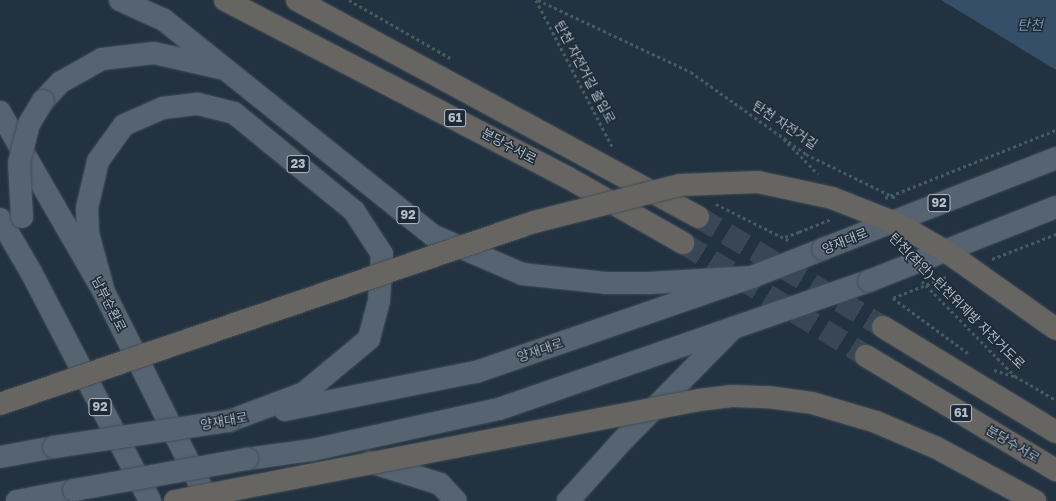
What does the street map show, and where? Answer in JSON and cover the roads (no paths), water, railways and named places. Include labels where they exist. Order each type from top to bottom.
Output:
[{"type":"highway","name":"분당수서로","points":[[225,0],[565,176],[683,243]]},
{"type":"highway","name":"분당수서로","points":[[297,0],[698,217]]},
{"type":"highway","points":[[0,404],[534,222],[680,185],[758,182],[832,198],[898,224],[947,252],[1056,329]]},
{"type":"highway","name":"61","points":[[883,327],[1056,432]]},
{"type":"highway","name":"분당수서로","points":[[866,356],[1056,470]]},
{"type":"highway","points":[[175,501],[699,400],[732,396],[768,397],[812,403],[876,422],[935,447],[1035,501]]},
{"type":"main road","name":"92","points":[[120,0],[164,20],[432,235],[522,274],[606,283],[649,283],[752,277]]},
{"type":"main road","points":[[31,272],[22,217],[18,163],[29,124],[43,101],[61,82],[102,59],[154,53],[225,69]]},
{"type":"main road","name":"23","points":[[104,292],[88,233],[87,208],[98,161],[124,125],[163,108],[198,104],[234,114],[354,211],[382,254],[379,302],[369,339],[304,393],[229,421]]},
{"type":"main road","name":"남부순환로","points":[[0,112],[104,292],[208,501]]},
{"type":"main road","name":"양재대로","points":[[0,457],[54,447],[229,421],[476,372],[752,277],[1056,158]]},
{"type":"main road","points":[[17,501],[247,459],[312,450],[499,409],[737,325],[869,281],[1056,207]]},
{"type":"main road","name":"92","points":[[0,219],[31,272],[150,501]]},
{"type":"main road","points":[[568,501],[623,440],[737,325]]},
{"type":"main road","points":[[312,450],[389,465],[440,484],[456,501]]},
{"type":"water","name":"탄천","points":[[941,0],[1056,0],[1056,70]]},
{"type":"tunnel","points":[[698,217],[883,327]]},
{"type":"tunnel","points":[[683,243],[866,356]]}]
